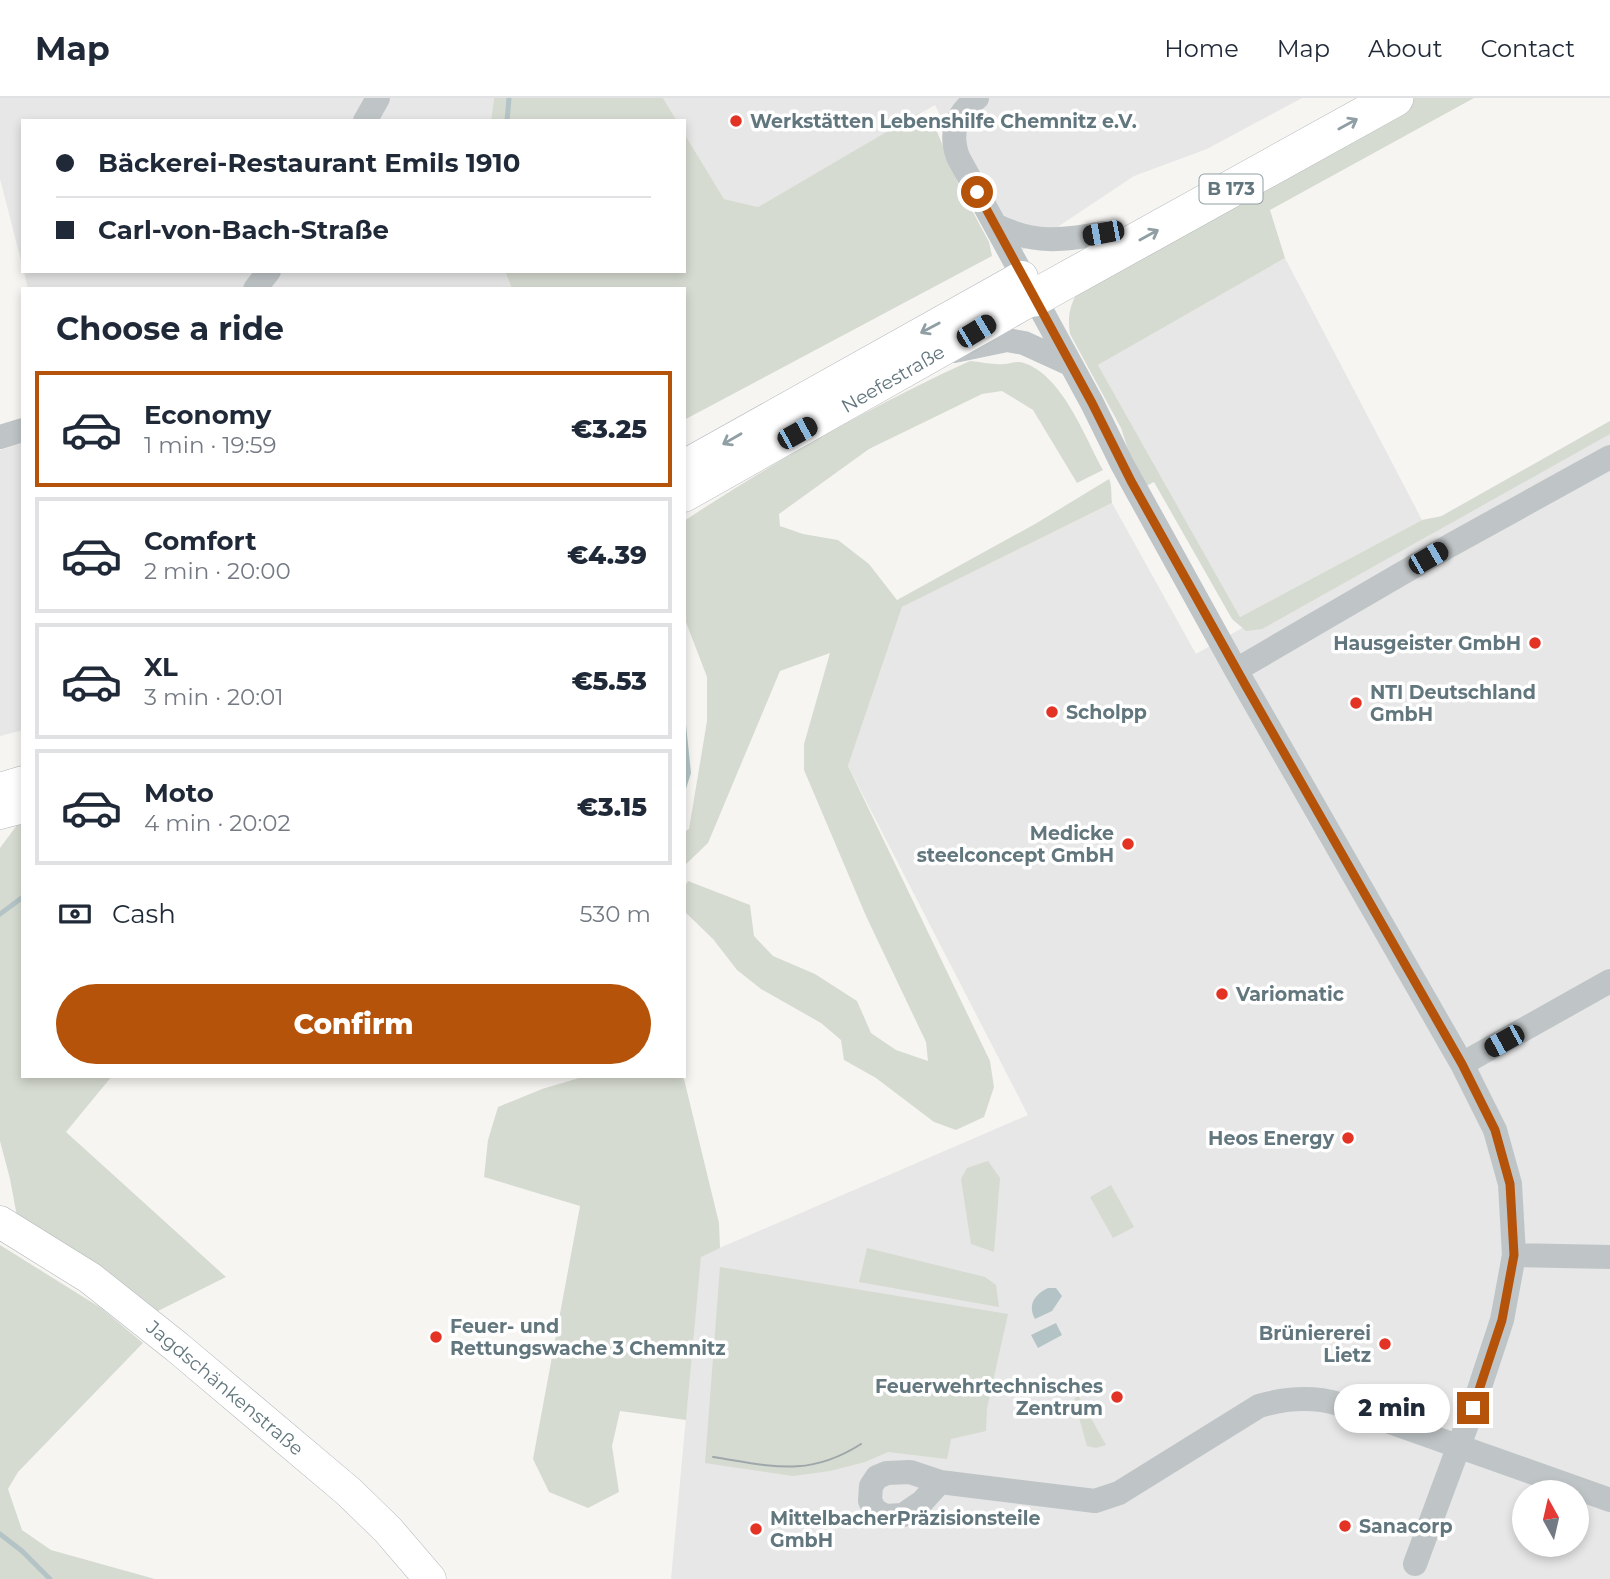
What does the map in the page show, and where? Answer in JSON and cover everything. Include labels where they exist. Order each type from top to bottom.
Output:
[{"type":"highway","name":"Neefestraße","points":[[1028,287],[1103,233],[1346,98]]},
{"type":"highway","name":"Neefestraße","points":[[1028,287],[1395,98]]},
{"type":"main road","name":"Neefestraße","points":[[686,495],[940,353],[1028,287]]},
{"type":"main road","name":"Neefestraße","points":[[686,465],[1028,287]]},
{"type":"main road","points":[[6,807],[21,785]]},
{"type":"main road","name":"Jagdschänkenstraße","points":[[0,1222],[90,1278],[177,1347],[349,1493],[397,1539],[430,1579]]},
{"type":"street","points":[[366,119],[378,98]]},
{"type":"street","points":[[977,98],[957,119],[953,130],[953,143],[1122,464],[1236,670],[1462,1064],[1495,1130],[1510,1184],[1514,1255],[1502,1320],[1460,1446],[1415,1564]]},
{"type":"street","points":[[995,225],[1012,233],[1050,240],[1103,233]]},
{"type":"street","points":[[940,353],[1007,340],[1024,343],[1070,364]]},
{"type":"street","points":[[0,437],[21,431]]},
{"type":"street","points":[[1236,670],[1449,546],[1610,457]]},
{"type":"street","points":[[1462,1064],[1610,981]]},
{"type":"street","points":[[1514,1255],[1610,1257]]},
{"type":"street","points":[[940,1482],[1095,1501],[1119,1493],[1259,1406],[1291,1399],[1325,1400],[1610,1500]]},
{"type":"shaded area","points":[[0,98],[494,98],[491,119],[21,119],[21,260],[0,179]]},
{"type":"shaded area","points":[[494,98],[663,98],[676,119],[491,119]]},
{"type":"shaded area","points":[[663,98],[1302,98],[1207,149],[1134,176],[1011,258],[935,105],[758,207],[724,199],[686,136],[686,119],[676,119]]},
{"type":"shaded area","points":[[1413,98],[1474,98],[1270,210],[1285,258],[1098,365],[1240,617],[1422,520],[1442,516],[1610,421],[1610,434],[1262,629],[1246,631],[1232,619],[1154,482],[1144,487],[1134,468],[1121,428],[1070,334],[1069,316],[1072,305],[1080,288],[1206,213]]},
{"type":"shaded area","points":[[919,113],[936,129],[960,188],[989,242],[992,256],[686,419],[686,287],[511,287],[506,273],[686,273],[686,136],[724,199],[758,207]]},
{"type":"shaded area","points":[[1285,258],[1422,520],[1240,617],[1098,365]]},
{"type":"shaded area","points":[[24,273],[506,273],[511,287],[28,287]]},
{"type":"shaded area","points":[[970,361],[999,364],[1021,362],[1038,370],[1061,393],[1103,470],[1077,483],[1033,410],[1002,391],[982,394],[869,449],[779,514],[780,526],[803,534],[838,540],[869,564],[897,600],[1035,524],[1109,479],[1111,487],[1112,503],[902,607],[848,766],[990,1061],[994,1087],[984,1117],[956,1130],[934,1122],[876,1078],[844,1060],[841,1040],[821,1023],[761,989],[737,970],[713,939],[686,913],[688,881],[750,905],[754,936],[773,956],[815,974],[857,1001],[871,1033],[896,1050],[928,1061],[926,1042],[866,916],[804,770],[804,744],[830,653],[780,671],[708,843],[686,864],[686,831],[689,829],[707,721],[707,677],[686,622],[686,520],[824,435]]},
{"type":"shaded area","points":[[1610,421],[1610,1579],[671,1579],[701,1256],[1028,1115],[848,766],[902,607],[1112,503],[1196,654]]},
{"type":"shaded area","points":[[21,444],[21,731],[0,736],[0,450]]},
{"type":"shaded area","points":[[686,724],[691,773],[686,789]]},
{"type":"shaded area","points":[[21,824],[21,1078],[110,1078],[66,1132],[226,1277],[158,1311],[128,1296],[18,1222],[0,1141],[0,848],[17,825]]},
{"type":"shaded area","points":[[579,1078],[684,1079],[719,1223],[720,1248],[701,1257],[686,1420],[620,1411],[612,1446],[619,1492],[588,1508],[549,1492],[533,1459],[580,1206],[484,1177],[488,1140],[498,1107],[542,1089]]},
{"type":"shaded area","points":[[988,1161],[1000,1178],[994,1252],[971,1244],[961,1179],[967,1168]]},
{"type":"shaded area","points":[[1111,1185],[1134,1227],[1113,1238],[1090,1197]]},
{"type":"shaded area","points":[[0,1245],[101,1308],[143,1343],[18,1472],[8,1489],[22,1530],[51,1550],[155,1579],[0,1579]]},
{"type":"shaded area","points":[[867,1248],[985,1277],[996,1285],[999,1307],[859,1282]]},
{"type":"shaded area","points":[[720,1267],[1008,1314],[987,1408],[986,1431],[951,1439],[947,1459],[888,1452],[865,1462],[830,1471],[793,1476],[705,1463]]},
{"type":"shaded area","points":[[1048,1288],[1056,1288],[1062,1296],[1052,1311],[1035,1319],[1032,1309],[1034,1300]]},
{"type":"shaded area","points":[[1056,1323],[1062,1335],[1038,1348],[1031,1335]]},
{"type":"shaded area","points":[[1078,1395],[1106,1445],[1096,1448],[1087,1446],[1074,1400]]},
{"type":"waterway","points":[[507,119],[509,98]]},
{"type":"waterway","points":[[0,914],[21,898]]},
{"type":"waterway","points":[[0,1534],[50,1579]]},
{"type":"tram line","points":[[713,1457],[789,1467],[824,1462],[861,1444]]},
{"type":"place","name":"Werkstätten Lebenshilfe Chemnitz e.V.","points":[[736,121]]},
{"type":"place","name":"Hausgeister GmbH","points":[[1535,643]]},
{"type":"place","name":"NTI Deutschland GmbH","points":[[1356,703]]},
{"type":"place","name":"Scholpp","points":[[1052,712]]},
{"type":"place","name":"Medicke steelconcept GmbH","points":[[1128,844]]},
{"type":"place","name":"Variomatic","points":[[1222,994]]},
{"type":"place","name":"Heos Energy","points":[[1348,1138]]},
{"type":"place","name":"Feuer- und Rettungswache 3 Chemnitz","points":[[436,1337]]},
{"type":"place","name":"Brüniererei Lietz","points":[[1385,1344]]},
{"type":"place","name":"Feuerwehrtechnisches Zentrum","points":[[1117,1397]]},
{"type":"place","name":"Sanacorp","points":[[1345,1526]]},
{"type":"place","name":"MittelbacherPräzisionsteile GmbH","points":[[756,1529]]},
{"type":"route","points":[[977,192],[1092,403],[1131,481],[1462,1064],[1495,1130],[1510,1184],[1514,1255],[1502,1320],[1473,1408]]}]
